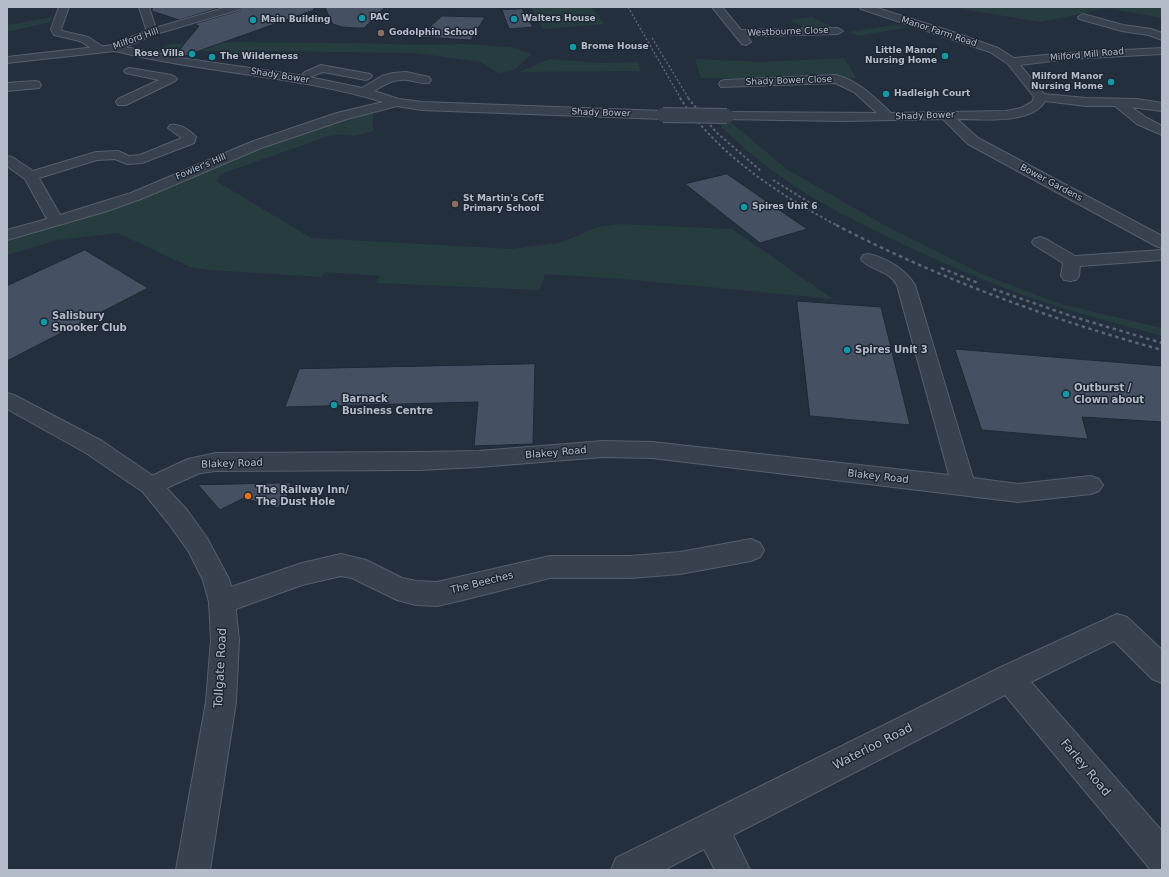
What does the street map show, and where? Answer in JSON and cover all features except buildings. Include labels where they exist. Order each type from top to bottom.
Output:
[{"type":"street","points":[[64,7],[56,29],[58,33],[84,39],[101,50]]},
{"type":"street","points":[[144,7],[152,32]]},
{"type":"street","name":"Milford Hill","points":[[7,60],[114,48],[152,32],[238,7]]},
{"type":"street","name":"Westbourne Close","points":[[717,7],[746,42]]},
{"type":"street","name":"Manor Farm Road","points":[[864,7],[994,50],[1012,62]]},
{"type":"street","points":[[1083,17],[1108,27],[1151,32],[1162,37]]},
{"type":"street","name":"Westbourne Close","points":[[738,33],[838,31]]},
{"type":"street","name":"Shady Bower","points":[[114,48],[300,79],[364,92],[396,102],[439,108],[663,115],[888,117],[947,116],[1017,113],[1032,109],[1038,103],[1040,97]]},
{"type":"street","name":"Milford Mill Road","points":[[1012,62],[1068,56],[1162,51]]},
{"type":"street","points":[[153,75],[181,60]]},
{"type":"street","points":[[300,79],[319,62],[366,76]]},
{"type":"street","points":[[1012,62],[1040,97],[1086,102],[1142,103],[1162,107]]},
{"type":"street","points":[[122,102],[171,79],[130,71]]},
{"type":"street","points":[[364,92],[386,78],[392,76],[409,75],[425,80]]},
{"type":"street","name":"Shady Bower Close","points":[[724,84],[836,79],[852,84],[888,117]]},
{"type":"street","points":[[16,84],[35,85]]},
{"type":"street","name":"Fowler's Hill","points":[[7,235],[136,196],[256,145],[301,129],[396,102]]},
{"type":"street","points":[[1117,102],[1142,121],[1162,131]]},
{"type":"street","name":"Bower Gardens","points":[[947,116],[973,141],[1162,243]]},
{"type":"street","points":[[31,176],[96,156],[118,155],[127,160],[142,159],[189,140],[189,137],[175,128]]},
{"type":"street","points":[[7,160],[31,176],[56,221]]},
{"type":"street","points":[[1040,242],[1071,268],[1162,255]]},
{"type":"street","points":[[869,258],[897,272],[903,278],[906,285],[964,486]]},
{"type":"street","name":"Tollgate Road","points":[[7,400],[94,448],[151,486],[178,517],[198,545],[216,579],[222,602],[225,640],[221,702],[192,870]]},
{"type":"street","name":"Blakey Road","points":[[151,486],[196,465],[216,462],[419,461],[479,459],[603,449],[652,450],[1024,493],[1091,485]]},
{"type":"street","name":"The Beeches","points":[[222,602],[302,574],[323,568],[341,566],[357,568],[397,589],[416,593],[437,594],[463,589],[515,574],[550,567],[630,567],[680,563],[751,550]]},
{"type":"street","name":"Waterloo Road","points":[[628,870],[1009,678],[1117,626],[1162,669]]},
{"type":"street","name":"Farley Road","points":[[1009,678],[1162,857]]},
{"type":"street","points":[[712,829],[733,870]]},
{"type":"green space","points":[[530,7],[591,7],[604,24],[543,29]]},
{"type":"green space","points":[[949,7],[1162,7],[1162,18],[1107,8],[1041,22]]},
{"type":"green space","points":[[52,17],[51,22],[7,32],[7,25]]},
{"type":"green space","points":[[812,17],[834,29],[806,30],[802,26],[790,20]]},
{"type":"green space","points":[[893,25],[910,27],[858,36],[850,32]]},
{"type":"green space","points":[[210,42],[426,45],[462,44],[510,47],[532,54],[515,69],[499,73],[480,62],[415,53],[256,51],[239,54],[191,51],[159,53],[158,49],[170,44]]},
{"type":"green space","points":[[844,58],[856,78],[701,78],[695,59],[761,62]]},
{"type":"green space","points":[[549,59],[599,63],[638,62],[641,71],[519,72]]},
{"type":"green space","points":[[365,113],[373,113],[373,131],[355,136],[334,134],[221,174],[216,181],[311,238],[513,249],[563,242],[597,227],[620,224],[732,229],[833,299],[623,279],[545,274],[540,290],[376,283],[380,276],[325,272],[321,277],[207,270],[190,267],[118,233],[58,240],[7,255],[7,238],[233,157]]},
{"type":"green space","points":[[713,118],[728,118],[733,124],[788,170],[884,225],[982,274],[1060,304],[1162,328],[1162,336],[1082,314],[998,286],[867,227],[796,187],[754,156]]},
{"type":"railway","points":[[628,7],[681,99]]},
{"type":"railway","points":[[652,38],[689,99]]},
{"type":"railway","points":[[680,98],[695,119],[712,138],[731,155],[793,201],[838,226]]},
{"type":"railway","points":[[688,98],[716,132],[761,171]]},
{"type":"railway","points":[[773,180],[820,209]]},
{"type":"railway","points":[[836,225],[915,263],[996,296],[1078,325],[1162,350]]},
{"type":"railway","points":[[941,268],[978,283]]},
{"type":"railway","points":[[993,289],[1074,317],[1162,343]]},
{"type":"place","name":"PAC","points":[[362,18]]},
{"type":"place","name":"Walters House","points":[[514,19]]},
{"type":"place","name":"Main Building","points":[[253,20]]},
{"type":"place","name":"Godolphin School","points":[[381,33]]},
{"type":"place","name":"Brome House","points":[[573,47]]},
{"type":"place","name":"Rose Villa","points":[[192,54]]},
{"type":"place","name":"Little Manor Nursing Home","points":[[945,56]]},
{"type":"place","name":"The Wilderness","points":[[212,57]]},
{"type":"place","name":"Milford Manor Nursing Home","points":[[1111,82]]},
{"type":"place","name":"Hadleigh Court","points":[[886,94]]},
{"type":"place","name":"St Martin's CofE Primary School","points":[[455,204]]},
{"type":"place","name":"Spires Unit 6","points":[[744,207]]},
{"type":"place","name":"Salisbury Snooker Club","points":[[44,322]]},
{"type":"place","name":"Spires Unit 3","points":[[847,350]]},
{"type":"place","name":"Outburst / Clown about","points":[[1066,394]]},
{"type":"place","name":"Barnack Business Centre","points":[[334,405]]},
{"type":"place","name":"The Railway Inn/ The Dust Hole","points":[[248,496]]}]
